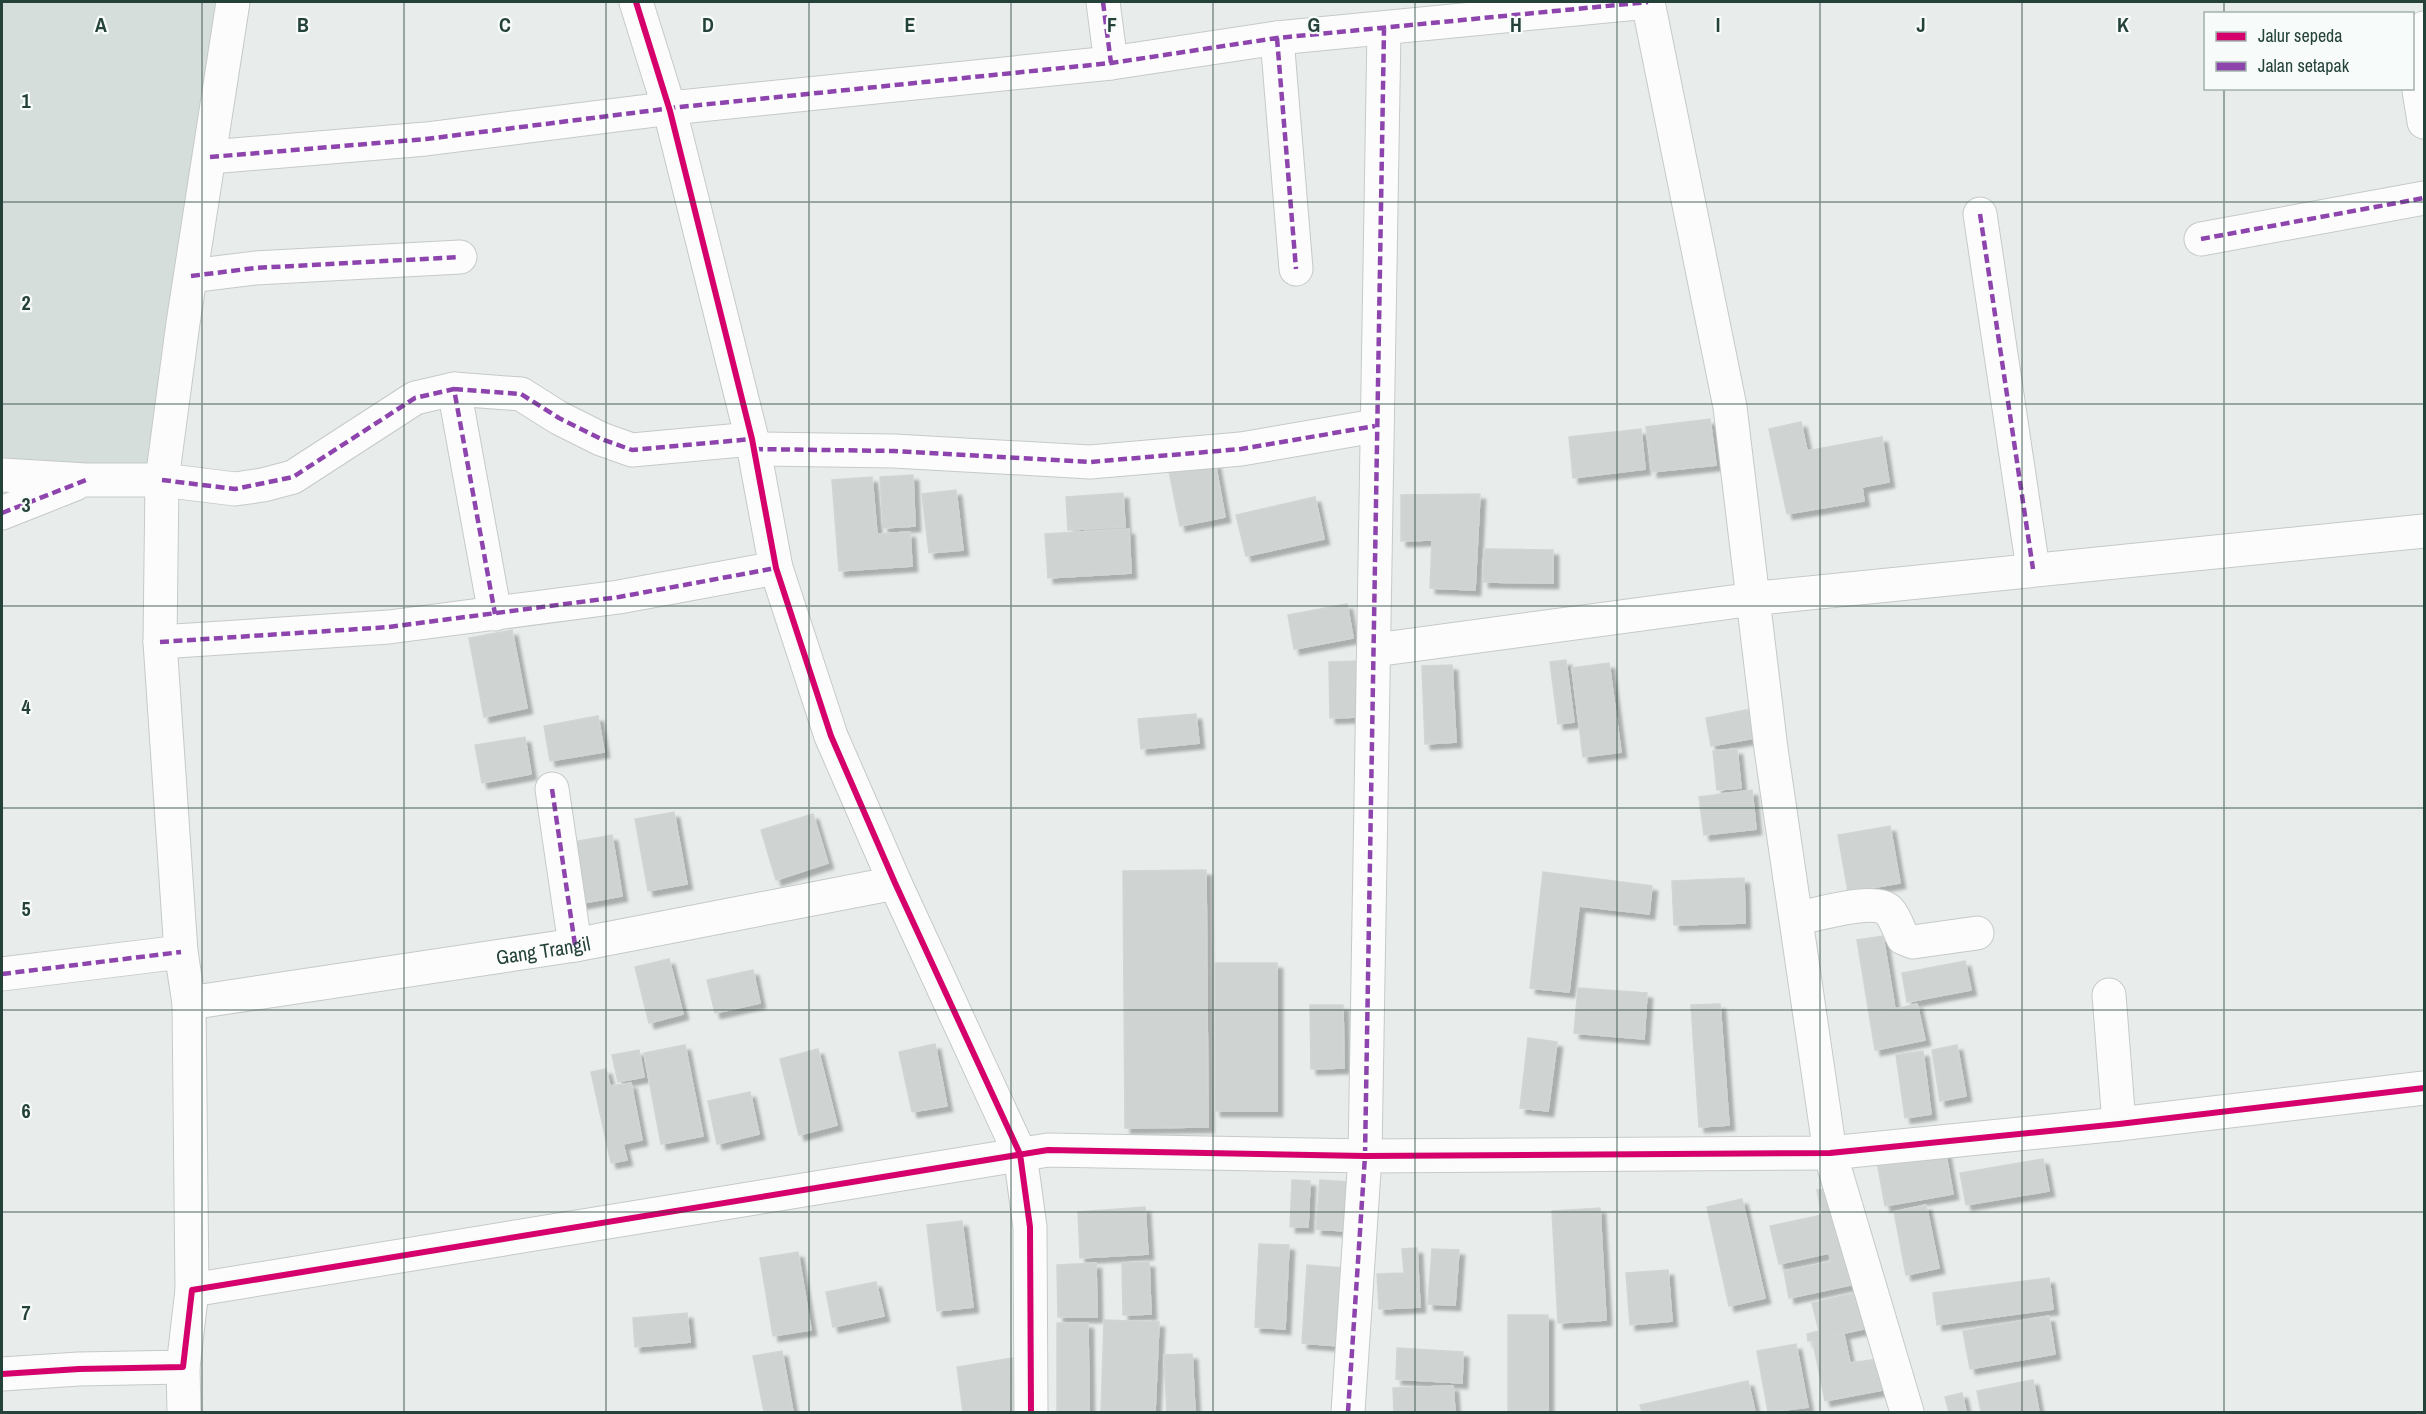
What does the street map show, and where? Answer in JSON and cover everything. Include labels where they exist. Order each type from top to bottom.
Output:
[{"type":"street","points":[[184,1413],[183,1367],[192,1290],[189,1003],[181,952],[160,642],[162,480],[233,2]]},
{"type":"street","points":[[636,2],[670,111],[767,447],[776,568],[831,736],[895,883],[1033,1152],[1030,1227],[1031,1413]]},
{"type":"street","points":[[1103,2],[1111,63]]},
{"type":"street","points":[[210,157],[426,139],[1111,63],[1277,38],[1648,2],[1730,407],[1771,749],[1798,918],[1830,1153],[1906,1413]]},
{"type":"street","points":[[2424,28],[2418,42],[2415,62],[2424,122]]},
{"type":"street","points":[[1348,1413],[1365,1156],[1375,650],[1375,426],[1384,29]]},
{"type":"street","points":[[1277,38],[1296,269]]},
{"type":"street","points":[[2201,239],[2424,198]]},
{"type":"street","points":[[1980,214],[2033,569]]},
{"type":"street","points":[[191,276],[255,268],[460,257]]},
{"type":"street","points":[[2,475],[86,480],[162,480],[235,489],[293,477],[415,398],[454,389],[521,394],[559,418],[601,439],[632,450],[767,447],[894,451],[1090,462],[1240,449],[1375,426]]},
{"type":"street","points":[[454,389],[495,614]]},
{"type":"street","points":[[2,513],[86,480]]},
{"type":"street","points":[[1375,650],[1754,600],[2033,569],[2424,531]]},
{"type":"street","points":[[160,642],[389,627],[619,597],[776,568]]},
{"type":"street","points":[[552,789],[575,945]]},
{"type":"street","name":"Gang Trangil","points":[[189,1003],[575,945],[895,883]]},
{"type":"street","points":[[1798,918],[1872,904],[1886,908],[1894,918],[1903,938],[1913,942],[1977,933]]},
{"type":"street","points":[[2,974],[181,952]]},
{"type":"street","points":[[2109,995],[2119,1124]]},
{"type":"street","points":[[192,1290],[1033,1152],[1365,1156],[1830,1153],[2119,1124],[2424,1088]]},
{"type":"street","points":[[2,1374],[79,1369],[183,1367]]},
{"type":"shaded area","points":[[2,2],[229,2],[159,479],[2,457]]},
{"type":"building","points":[[1710,419],[1716,465],[1652,472],[1646,427]]},
{"type":"building","points":[[1801,422],[1807,451],[1882,437],[1889,482],[1862,487],[1864,501],[1787,514],[1769,429]]},
{"type":"building","points":[[1641,429],[1645,469],[1573,478],[1569,437]]},
{"type":"building","points":[[1215,462],[1225,517],[1180,526],[1169,471]]},
{"type":"building","points":[[913,475],[915,526],[883,528],[880,477]]},
{"type":"building","points":[[872,477],[877,534],[910,532],[912,566],[839,571],[832,480]]},
{"type":"building","points":[[956,490],[963,550],[929,553],[922,494]]},
{"type":"building","points":[[1123,493],[1125,527],[1068,530],[1066,497]]},
{"type":"building","points":[[1480,494],[1475,590],[1430,588],[1432,540],[1401,541],[1401,495]]},
{"type":"building","points":[[1315,497],[1324,539],[1246,556],[1236,515]]},
{"type":"building","points":[[1129,529],[1131,573],[1048,578],[1045,534]]},
{"type":"building","points":[[1484,549],[1553,550],[1553,583],[1483,582]]},
{"type":"building","points":[[1347,604],[1353,638],[1294,649],[1288,615]]},
{"type":"building","points":[[512,630],[527,708],[484,717],[469,638]]},
{"type":"building","points":[[1566,660],[1574,722],[1558,724],[1550,662]]},
{"type":"building","points":[[1357,661],[1358,717],[1330,718],[1329,662]]},
{"type":"building","points":[[1609,663],[1621,752],[1583,757],[1572,668]]},
{"type":"building","points":[[1452,665],[1456,742],[1425,744],[1422,666]]},
{"type":"building","points":[[1761,707],[1766,736],[1711,746],[1706,718]]},
{"type":"building","points":[[1196,714],[1199,743],[1141,749],[1138,719]]},
{"type":"building","points":[[598,716],[604,752],[550,761],[544,726]]},
{"type":"building","points":[[525,737],[531,774],[482,783],[475,745]]},
{"type":"building","points":[[1737,749],[1741,788],[1717,790],[1713,751]]},
{"type":"building","points":[[1752,790],[1756,829],[1704,835],[1699,797]]},
{"type":"building","points":[[674,812],[687,884],[648,891],[635,819]]},
{"type":"building","points":[[813,814],[828,863],[776,880],[761,830]]},
{"type":"building","points":[[1890,826],[1900,883],[1848,892],[1838,835]]},
{"type":"building","points":[[612,835],[622,896],[578,904],[567,843]]},
{"type":"building","points":[[1206,870],[1208,1127],[1125,1128],[1123,871]]},
{"type":"building","points":[[1543,872],[1652,886],[1649,914],[1579,906],[1569,992],[1530,988]]},
{"type":"building","points":[[1744,878],[1745,923],[1674,925],[1672,881]]},
{"type":"building","points":[[1883,936],[1895,1009],[1917,1004],[1925,1040],[1875,1050],[1857,940]]},
{"type":"building","points":[[669,959],[683,1014],[649,1023],[635,967]]},
{"type":"building","points":[[1965,961],[1971,990],[1907,1002],[1902,973]]},
{"type":"building","points":[[1215,963],[1277,963],[1277,1111],[1215,1111]]},
{"type":"building","points":[[753,970],[760,1003],[715,1013],[707,980]]},
{"type":"building","points":[[1578,988],[1647,993],[1644,1039],[1574,1033]]},
{"type":"building","points":[[1720,1004],[1729,1125],[1699,1127],[1691,1005]]},
{"type":"building","points":[[1310,1005],[1343,1005],[1344,1068],[1311,1069]]},
{"type":"building","points":[[1528,1038],[1557,1042],[1548,1111],[1520,1108]]},
{"type":"building","points":[[935,1044],[947,1106],[912,1112],[899,1052]]},
{"type":"building","points":[[685,1045],[703,1136],[661,1144],[644,1053]]},
{"type":"building","points":[[1957,1045],[1966,1096],[1940,1101],[1932,1050]]},
{"type":"building","points":[[818,1049],[837,1125],[799,1135],[780,1059]]},
{"type":"building","points":[[639,1050],[644,1077],[618,1082],[612,1055]]},
{"type":"building","points":[[1923,1051],[1931,1114],[1905,1118],[1896,1055]]},
{"type":"building","points":[[606,1069],[610,1086],[631,1083],[642,1140],[623,1144],[627,1160],[611,1163],[591,1072]]},
{"type":"building","points":[[750,1092],[759,1134],[717,1144],[708,1101]]},
{"type":"building","points":[[1945,1150],[1953,1194],[1885,1206],[1877,1162]]},
{"type":"building","points":[[2043,1159],[2049,1191],[1966,1205],[1960,1173]]},
{"type":"building","points":[[1292,1180],[1310,1181],[1308,1227],[1290,1227]]},
{"type":"building","points":[[1320,1180],[1350,1182],[1346,1231],[1316,1229]]},
{"type":"building","points":[[1836,1187],[1855,1284],[1789,1298],[1784,1271],[1831,1262],[1829,1253],[1779,1264],[1770,1226],[1822,1215],[1817,1190]]},
{"type":"building","points":[[1742,1199],[1765,1298],[1729,1306],[1707,1207]]},
{"type":"building","points":[[1926,1205],[1939,1268],[1906,1275],[1894,1212]]},
{"type":"building","points":[[1145,1207],[1148,1254],[1080,1258],[1078,1212]]},
{"type":"building","points":[[1600,1208],[1606,1320],[1558,1323],[1552,1211]]},
{"type":"building","points":[[962,1221],[973,1307],[937,1311],[927,1225]]},
{"type":"building","points":[[1259,1244],[1289,1245],[1285,1329],[1255,1327]]},
{"type":"building","points":[[1417,1248],[1420,1307],[1379,1309],[1377,1274],[1404,1273],[1402,1249]]},
{"type":"building","points":[[1432,1249],[1459,1250],[1455,1305],[1428,1304]]},
{"type":"building","points":[[798,1252],[811,1330],[773,1336],[760,1258]]},
{"type":"building","points":[[1149,1262],[1151,1314],[1123,1315],[1122,1263]]},
{"type":"building","points":[[1096,1263],[1097,1317],[1058,1317],[1057,1265]]},
{"type":"building","points":[[1307,1265],[1345,1268],[1340,1346],[1302,1343]]},
{"type":"building","points":[[1668,1270],[1672,1321],[1630,1325],[1626,1273]]},
{"type":"building","points":[[2049,1278],[2053,1309],[1937,1325],[1933,1293]]},
{"type":"building","points":[[876,1282],[884,1316],[833,1327],[826,1292]]},
{"type":"building","points":[[1868,1290],[1877,1326],[1808,1341],[1807,1334],[1819,1331],[1812,1303]]},
{"type":"building","points":[[687,1313],[690,1342],[635,1347],[633,1318]]},
{"type":"building","points":[[1508,1315],[1548,1315],[1548,1412],[1508,1412]]},
{"type":"building","points":[[2049,1316],[2055,1354],[1970,1369],[1963,1331]]},
{"type":"building","points":[[1104,1320],[1159,1322],[1155,1412],[1101,1412]]},
{"type":"building","points":[[1057,1323],[1088,1323],[1089,1412],[1057,1412]]},
{"type":"building","points":[[1844,1335],[1850,1363],[1877,1359],[1883,1390],[1825,1401],[1813,1342]]},
{"type":"building","points":[[1796,1344],[1808,1407],[1768,1412],[1757,1351]]},
{"type":"building","points":[[1397,1348],[1463,1352],[1462,1383],[1396,1379]]},
{"type":"building","points":[[782,1351],[793,1412],[764,1412],[753,1356]]},
{"type":"building","points":[[1192,1354],[1195,1412],[1167,1412],[1164,1355]]},
{"type":"building","points":[[1018,1357],[1026,1411],[963,1412],[957,1367]]},
{"type":"building","points":[[2033,1380],[2039,1412],[1981,1412],[1977,1391]]},
{"type":"building","points":[[1748,1381],[1755,1412],[1642,1412],[1640,1405]]},
{"type":"building","points":[[1453,1386],[1455,1412],[1394,1412],[1393,1388]]},
{"type":"building","points":[[1962,1393],[1966,1412],[1949,1412],[1945,1397]]},
{"type":"marked path","points":[[1103,2],[1111,63]]},
{"type":"marked path","points":[[210,157],[426,139],[680,107],[1111,63],[1277,38],[1648,2]]},
{"type":"marked path","points":[[1348,1412],[1365,1156],[1384,29]]},
{"type":"marked path","points":[[1277,38],[1296,269]]},
{"type":"marked path","points":[[2201,239],[2424,198]]},
{"type":"marked path","points":[[1980,214],[2033,569]]},
{"type":"marked path","points":[[191,276],[255,268],[460,257]]},
{"type":"marked path","points":[[454,389],[521,394],[559,418],[601,439],[632,450],[752,439]]},
{"type":"marked path","points":[[162,480],[235,489],[293,477],[415,398],[454,389],[495,614]]},
{"type":"marked path","points":[[754,449],[894,451],[1090,462],[1241,449],[1375,426]]},
{"type":"marked path","points":[[2,513],[86,480]]},
{"type":"marked path","points":[[160,642],[389,627],[619,597],[776,568]]},
{"type":"marked path","points":[[552,789],[575,945]]},
{"type":"marked path","points":[[2,974],[181,952]]},
{"type":"cycle path","points":[[636,2],[670,111],[752,439],[776,568],[831,736],[895,883],[1020,1154],[1030,1227],[1031,1412]]},
{"type":"cycle path","points":[[2,1374],[79,1369],[183,1367],[192,1290],[1048,1150],[1365,1156],[1830,1153],[2119,1124],[2424,1088]]}]
